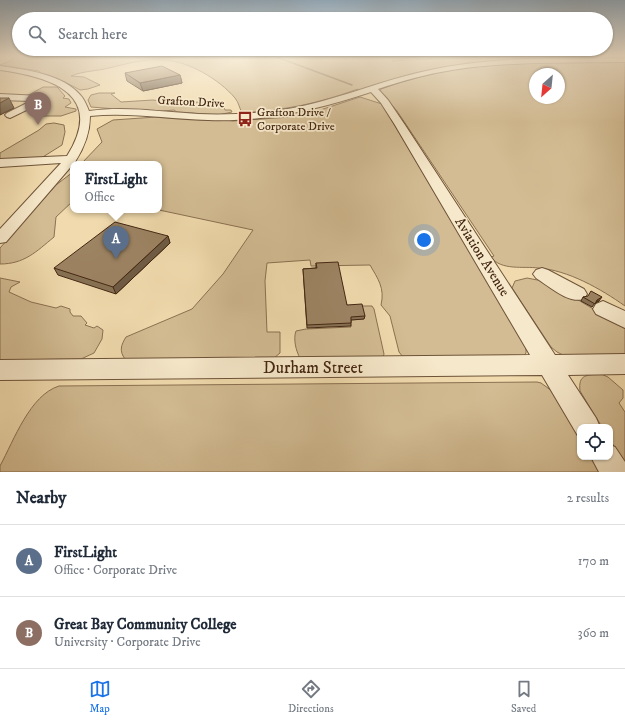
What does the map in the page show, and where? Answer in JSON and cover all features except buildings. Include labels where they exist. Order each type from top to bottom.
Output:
[{"type":"street","points":[[0,238],[71,159],[84,132],[85,114],[77,95],[65,85],[45,78]]},
{"type":"street","name":"Grafton Drive","points":[[85,114],[114,111],[201,117],[258,116],[314,108],[409,78]]},
{"type":"street","name":"Aviation Avenue","points":[[373,89],[385,102],[585,424]]},
{"type":"street","points":[[0,97],[41,100],[10,114]]},
{"type":"street","points":[[0,163],[71,159]]},
{"type":"street","points":[[542,274],[577,294]]},
{"type":"street","points":[[603,308],[625,320]]},
{"type":"street","name":"Durham Street","points":[[0,370],[549,366],[625,364]]},
{"type":"street","points":[[607,460],[615,472]]},
{"type":"shaded area","points":[[54,78],[86,78],[100,85],[80,90]]},
{"type":"shaded area","points":[[212,78],[411,78],[359,92],[358,89],[301,106],[242,113],[235,98],[221,84]]},
{"type":"shaded area","points":[[417,78],[529,78],[529,104],[565,104],[565,78],[625,78],[625,306],[606,293],[584,281],[561,272],[538,268],[507,266],[495,261],[491,257],[494,256],[397,111],[380,91],[381,89]]},
{"type":"shaded area","points":[[43,87],[57,87],[65,96],[63,98],[69,99],[71,103],[65,107],[76,109],[76,111],[61,116],[40,116],[48,110],[49,107],[43,106],[47,100],[25,97]]},
{"type":"shaded area","points":[[99,93],[115,93],[111,94],[121,102],[153,100],[160,101],[165,105],[199,102],[224,107],[225,110],[231,110],[232,112],[218,115],[177,112],[174,110],[153,112],[91,107],[88,100],[91,95]]},
{"type":"shaded area","points":[[360,97],[382,104],[526,346],[526,353],[522,358],[403,357],[399,352],[390,316],[381,305],[381,289],[378,279],[370,265],[311,266],[310,260],[267,263],[265,281],[267,332],[280,332],[280,353],[274,358],[125,359],[121,348],[126,337],[192,309],[223,274],[253,230],[162,211],[162,161],[84,161],[102,142],[97,129],[113,120],[156,117],[233,121],[290,117],[311,113]]},
{"type":"shaded area","points":[[54,123],[64,125],[65,132],[62,145],[38,160],[0,161],[0,153],[39,130],[46,124]]},
{"type":"shaded area","points":[[70,174],[70,204],[56,217],[54,237],[35,252],[23,259],[16,262],[0,264],[0,248],[56,185]]},
{"type":"shaded area","points":[[0,278],[20,282],[11,287],[9,292],[31,302],[56,308],[61,306],[70,309],[73,316],[81,316],[87,323],[85,325],[94,328],[97,326],[103,330],[102,339],[94,353],[81,359],[0,360]]},
{"type":"shaded area","points":[[527,278],[548,282],[600,313],[625,325],[625,357],[565,356],[557,352],[551,347],[512,288],[515,281]]},
{"type":"shaded area","points":[[362,306],[372,306],[374,309],[384,354],[383,358],[300,358],[295,345],[296,331],[306,329],[351,327],[350,320],[364,319]]},
{"type":"shaded area","points":[[601,374],[608,377],[623,390],[623,398],[619,403],[625,412],[625,463],[613,445],[613,424],[600,424],[580,391],[580,381],[584,376]]},
{"type":"shaded area","points":[[537,382],[541,383],[552,391],[577,432],[577,460],[593,460],[600,472],[0,472],[0,466],[31,408],[49,391],[59,386]]},
{"type":"waterway","points":[[333,78],[352,85]]},
{"type":"place","name":"Grafton Drive / Corporate Drive","points":[[245,119]]},
{"type":"place","name":"Great Bay Community College","points":[[38,125]]},
{"type":"place","name":"FirstLight","points":[[116,259]]}]
